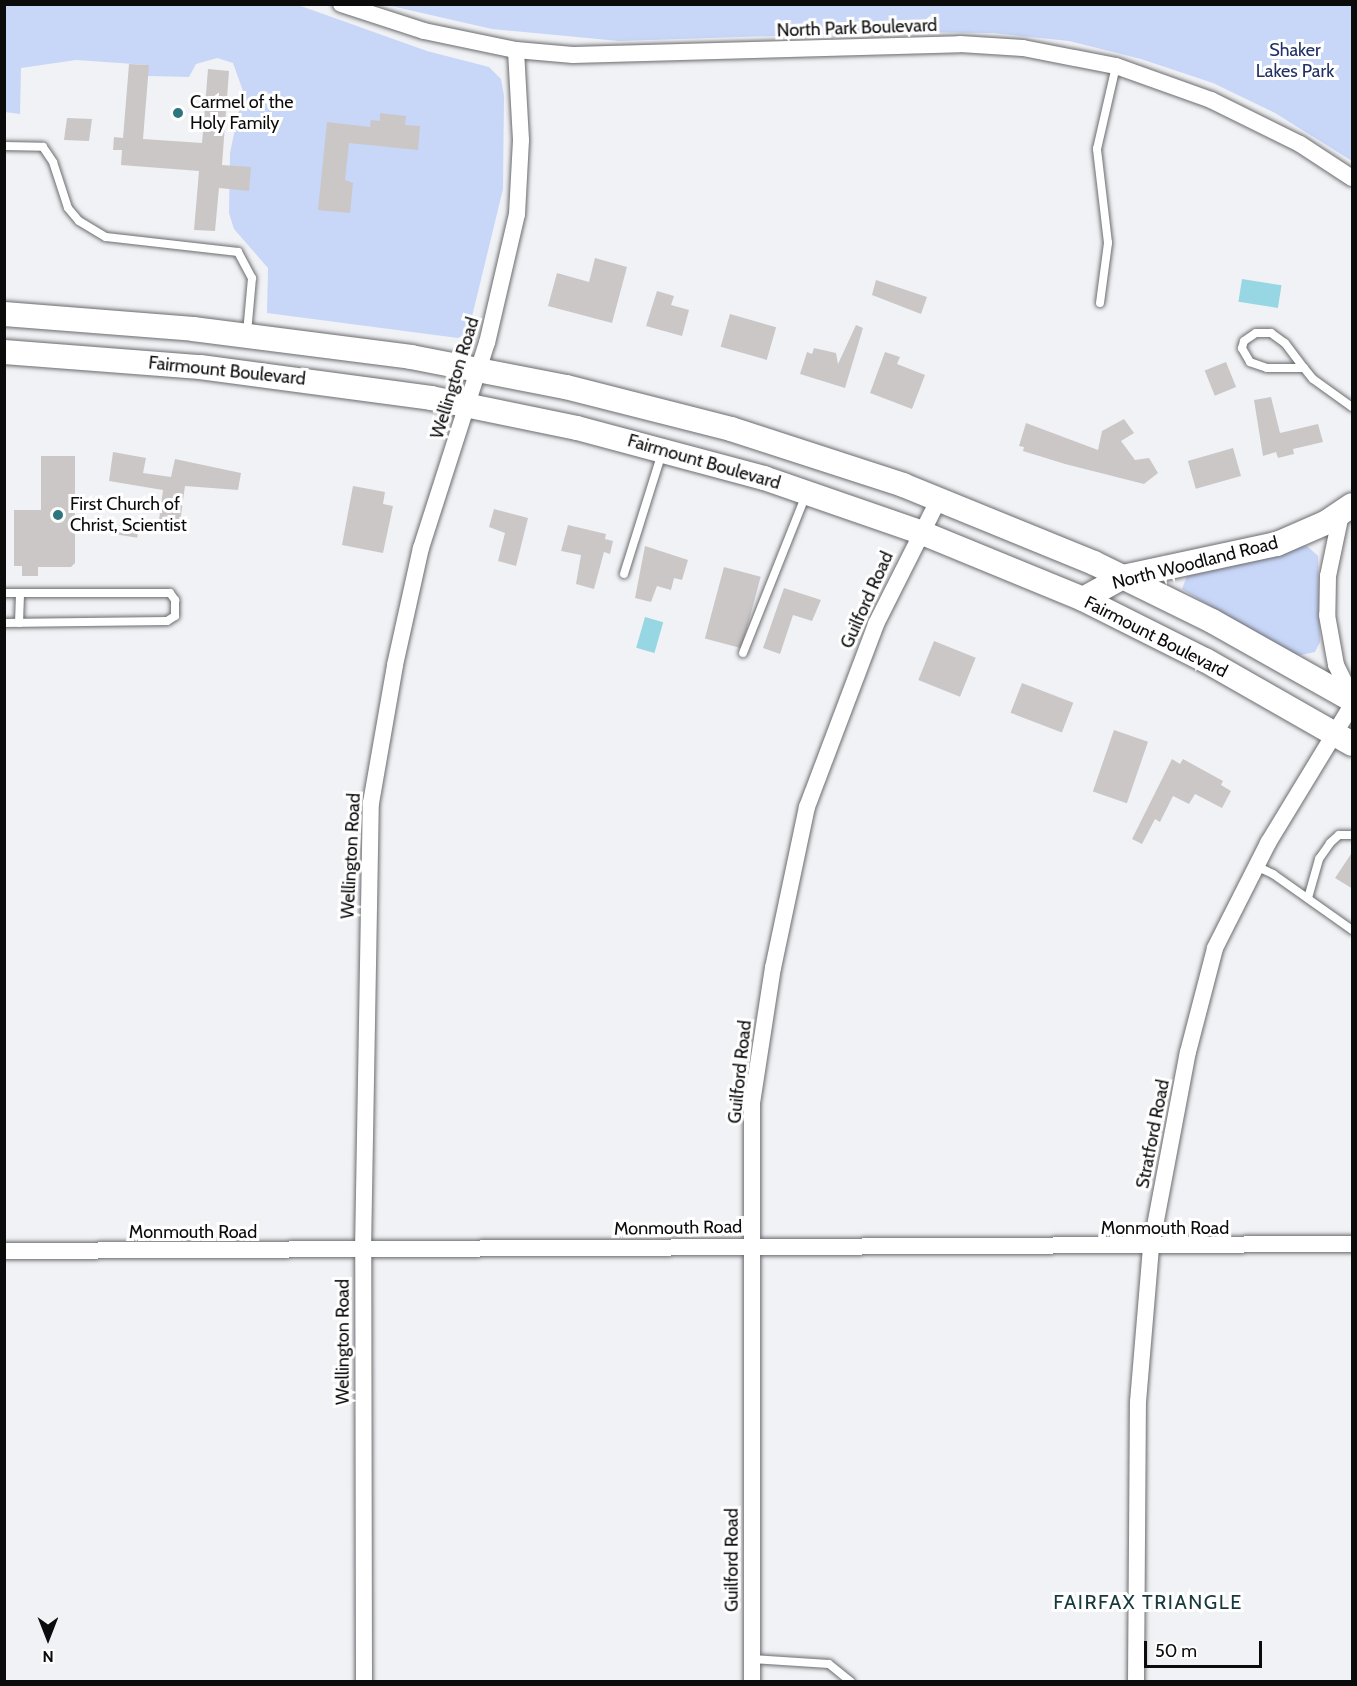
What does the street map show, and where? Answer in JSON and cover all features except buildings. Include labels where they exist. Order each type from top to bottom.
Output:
[{"type":"main road","name":"Fairmount Boulevard","points":[[4,314],[247,335],[479,368],[721,426],[836,461],[939,499],[1123,577],[1212,621],[1353,699]]},
{"type":"main road","name":"Fairmount Boulevard","points":[[4,352],[270,375],[467,405],[663,449],[807,492],[920,532],[1083,599],[1172,642],[1344,738]]},
{"type":"main road","name":"North Woodland Road","points":[[1083,599],[1123,577],[1255,551],[1294,537],[1347,509]]},
{"type":"street","name":"North Park Boulevard","points":[[341,4],[424,31],[516,50],[631,56],[960,44],[1023,48],[1116,66],[1211,100],[1300,144],[1353,178]]},
{"type":"street","name":"Wellington Road","points":[[364,1682],[363,1251],[371,803],[394,665],[422,548],[479,368],[517,214],[521,140],[516,50]]},
{"type":"street","name":"Guilford Road","points":[[752,1682],[752,1103],[790,877],[807,807],[853,679],[920,532],[939,499]]},
{"type":"street","name":"North Woodland Road","points":[[1347,509],[1328,576],[1327,615],[1336,665],[1353,699]]},
{"type":"street","name":"Stratford Road","points":[[1136,1682],[1138,1402],[1151,1247],[1188,1052],[1215,948],[1256,866],[1344,738],[1353,705]]},
{"type":"street","name":"Monmouth Road","points":[[4,1251],[1151,1247],[1353,1244]]},
{"type":"lane","points":[[1101,303],[1108,243],[1096,148],[1116,66]]},
{"type":"lane","points":[[4,146],[43,147],[53,162],[68,208],[79,221],[106,237],[238,252],[252,278],[247,335]]},
{"type":"lane","points":[[1304,368],[1267,368],[1250,362],[1242,348],[1244,341],[1256,333],[1271,333],[1285,343],[1304,368],[1313,380],[1353,407]]},
{"type":"lane","points":[[624,574],[663,449]]},
{"type":"lane","points":[[743,653],[807,492]]},
{"type":"lane","points":[[4,593],[170,593],[175,600],[175,616],[167,621],[4,623]]},
{"type":"lane","points":[[19,623],[20,593]]},
{"type":"lane","points":[[1308,898],[1319,859],[1330,843],[1339,835],[1353,835]]},
{"type":"lane","points":[[1256,866],[1308,898],[1353,930]]},
{"type":"lane","points":[[752,1659],[829,1664],[851,1682]]},
{"type":"green space","points":[[5,5],[298,5],[427,51],[489,67],[501,79],[504,96],[503,189],[468,333],[458,338],[267,313],[268,268],[234,229],[229,213],[230,153],[243,91],[233,63],[217,58],[196,64],[189,77],[148,76],[148,65],[76,60],[21,68],[20,114],[5,112]]},
{"type":"green space","name":"Shaker Lakes Park","points":[[387,5],[1352,5],[1352,161],[1275,113],[1213,83],[1141,59],[1069,41],[993,33],[899,32],[619,41],[492,29]]},
{"type":"green space","points":[[1298,546],[1307,546],[1318,556],[1320,642],[1315,652],[1301,655],[1286,652],[1182,589],[1187,576],[1264,558]]},
{"type":"shaded area","points":[[1242,279],[1282,285],[1278,308],[1238,302]]},
{"type":"shaded area","points":[[645,617],[663,622],[654,653],[636,648]]},
{"type":"place","name":"Carmel of the Holy Family","points":[[178,113]]},
{"type":"place","name":"First Church of Christ, Scientist","points":[[58,515]]},
{"type":"district","name":"FAIRFAX TRIANGLE","points":[[1148,1602]]}]
